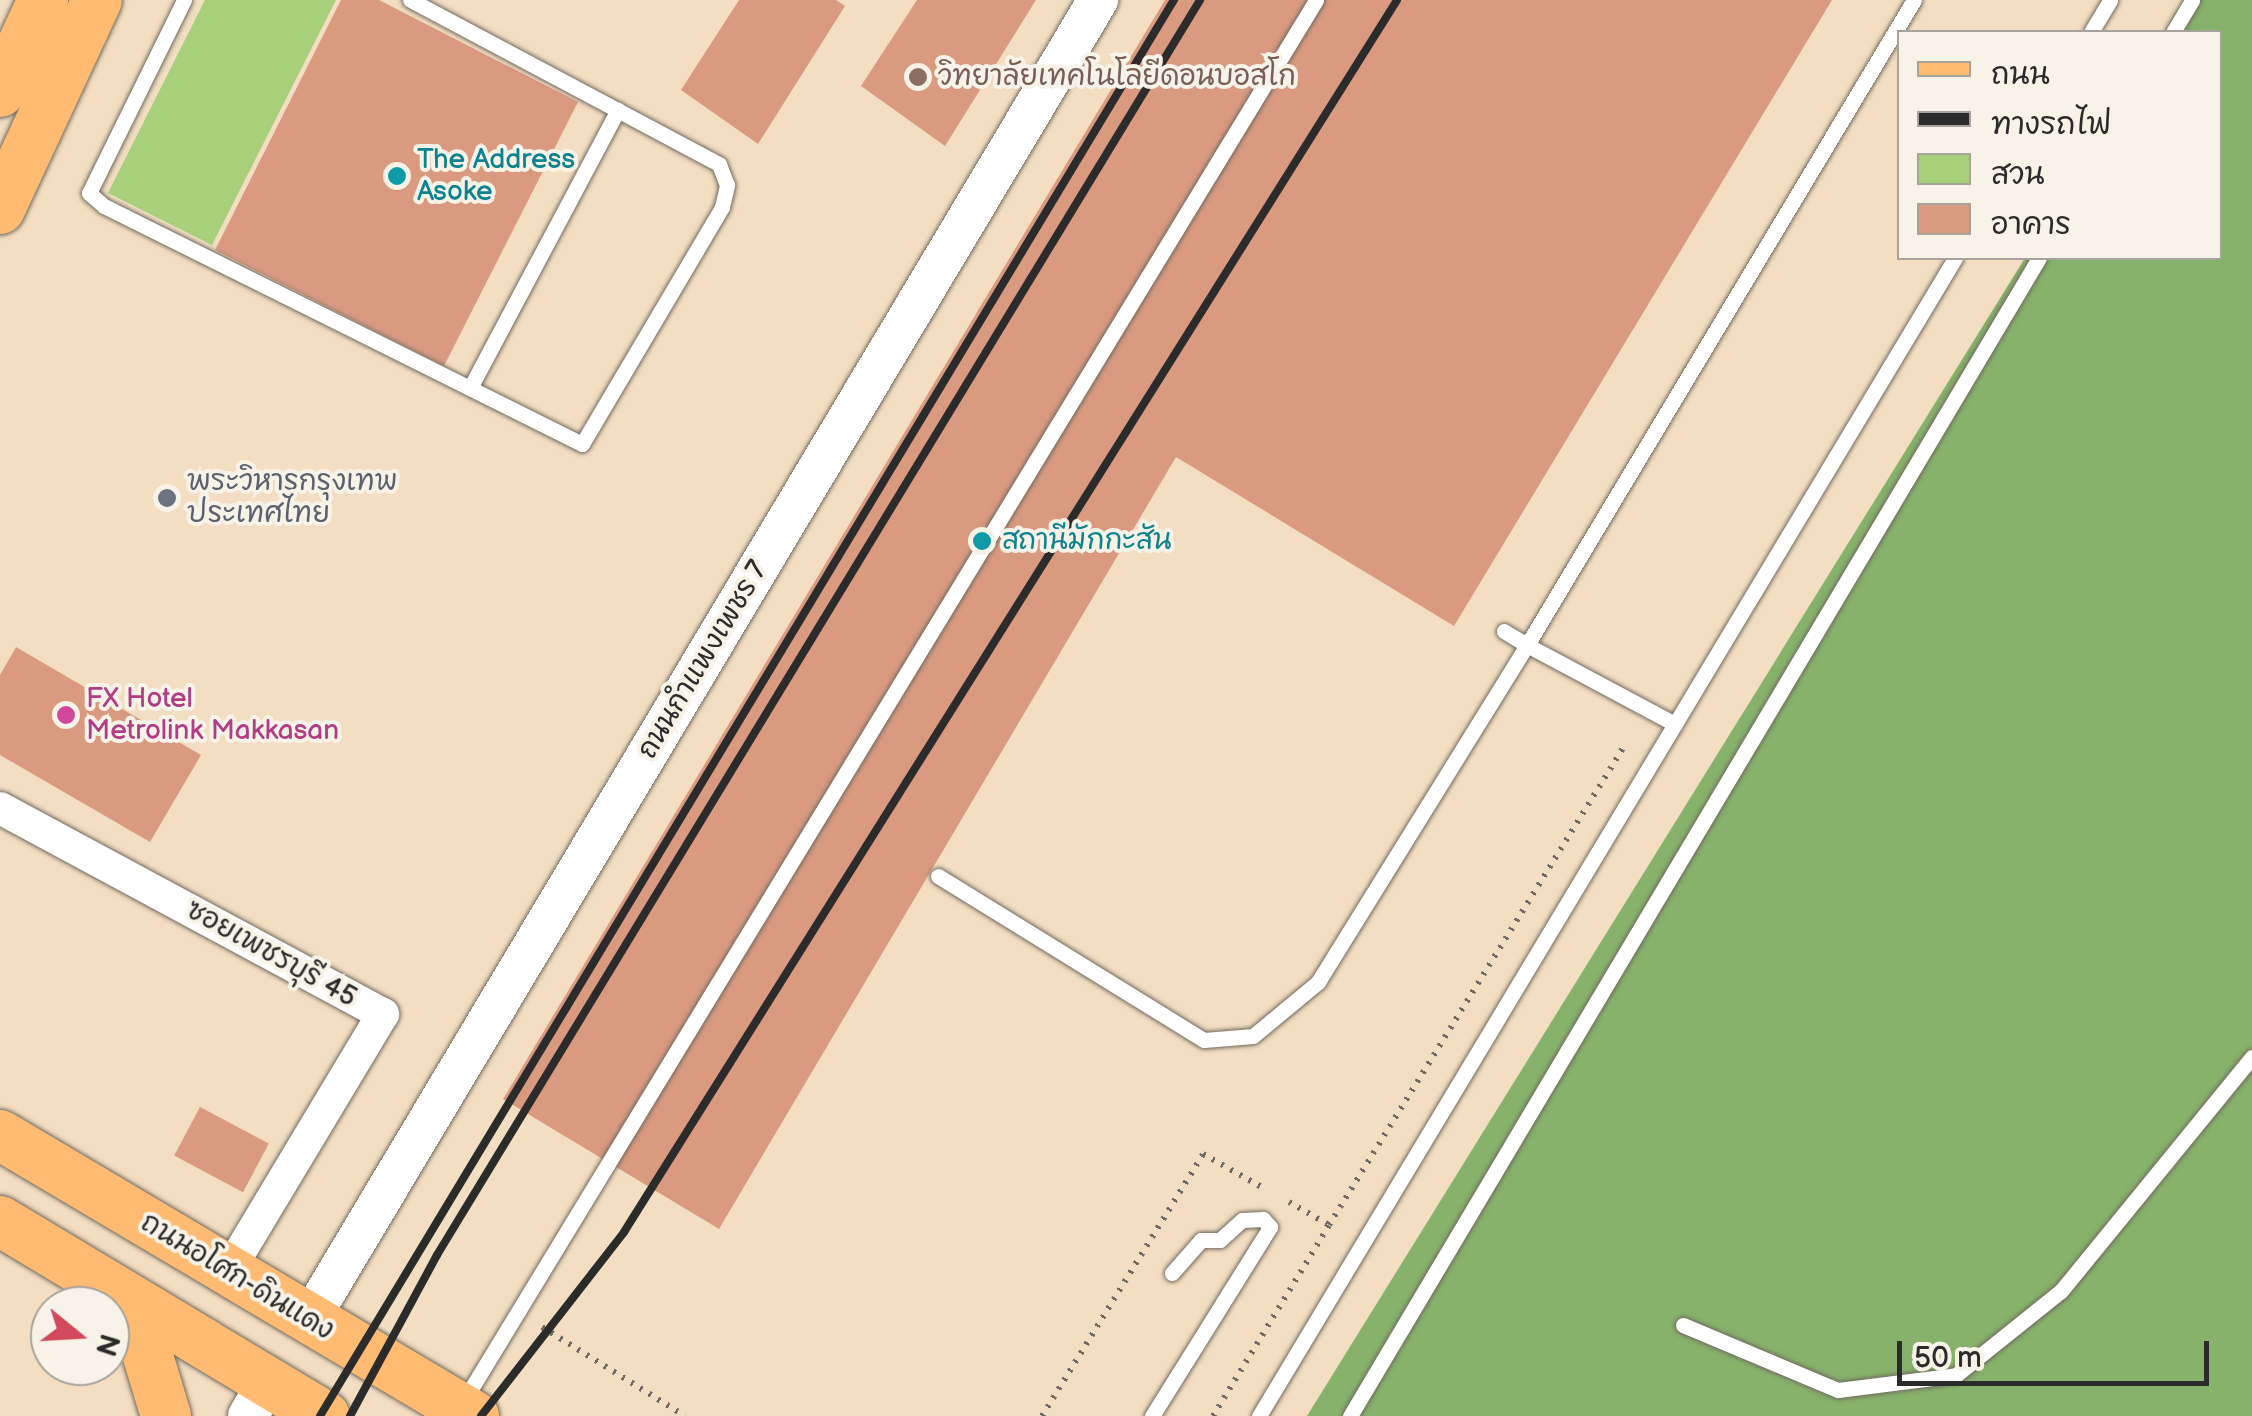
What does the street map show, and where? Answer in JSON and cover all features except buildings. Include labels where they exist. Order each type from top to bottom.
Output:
[{"type":"main road","points":[[0,92],[43,0]]},
{"type":"main road","points":[[0,209],[97,0]]},
{"type":"main road","name":"ถนนอโศก-ดินแดง","points":[[0,1135],[467,1412]]},
{"type":"main road","points":[[0,1221],[131,1300],[257,1399],[326,1416]]},
{"type":"main road","points":[[131,1300],[166,1416]]},
{"type":"street","name":"ถนนกำแพงเพชร 7","points":[[309,1320],[1098,0]]},
{"type":"street","name":"ซอยเพชรบุรี 45","points":[[0,808],[383,1014],[228,1272]]},
{"type":"lane","points":[[184,0],[90,192],[104,206],[582,444],[722,207],[727,185],[719,164],[410,0]]},
{"type":"lane","points":[[467,1412],[1316,0]]},
{"type":"lane","points":[[938,876],[1204,1040],[1253,1036],[1318,982],[1527,646],[1914,0]]},
{"type":"lane","points":[[2091,30],[2110,0]]},
{"type":"lane","points":[[2174,30],[2192,0]]},
{"type":"lane","points":[[470,388],[618,110]]},
{"type":"lane","points":[[1258,1416],[1955,260]]},
{"type":"lane","points":[[1350,1416],[2038,260]]},
{"type":"lane","points":[[1504,631],[1675,724]]},
{"type":"lane","points":[[1682,1324],[1838,1390],[1956,1375],[2060,1291],[2252,1057]]},
{"type":"lane","points":[[1152,1416],[1270,1227],[1263,1219],[1242,1220],[1220,1240],[1201,1240],[1172,1273]]},
{"type":"path","points":[[1214,1416],[1646,709]]},
{"type":"path","points":[[1042,1416],[1203,1154],[1329,1225]]},
{"type":"path","points":[[524,1315],[685,1416]]},
{"type":"green space","points":[[205,0],[336,0],[212,245],[108,193]]},
{"type":"green space","points":[[2184,0],[2252,0],[2252,1416],[1307,1416],[2024,260],[2222,260],[2222,30],[2165,30]]},
{"type":"railway","points":[[320,1416],[1174,0]]},
{"type":"railway","points":[[350,1416],[437,1255],[1200,0]]},
{"type":"railway","points":[[481,1416],[624,1232],[1397,0]]},
{"type":"place","name":"วิทยาลัยเทคโนโลยีดอนบอสโก","points":[[918,77]]},
{"type":"place","name":"The Address Asoke","points":[[397,176]]},
{"type":"place","name":"พระวิหารกรุงเทพ ประเทศไทย","points":[[167,498]]},
{"type":"place","name":"สถานีมักกะสัน","points":[[982,541]]},
{"type":"place","name":"FX Hotel Metrolink Makkasan","points":[[66,715]]}]
